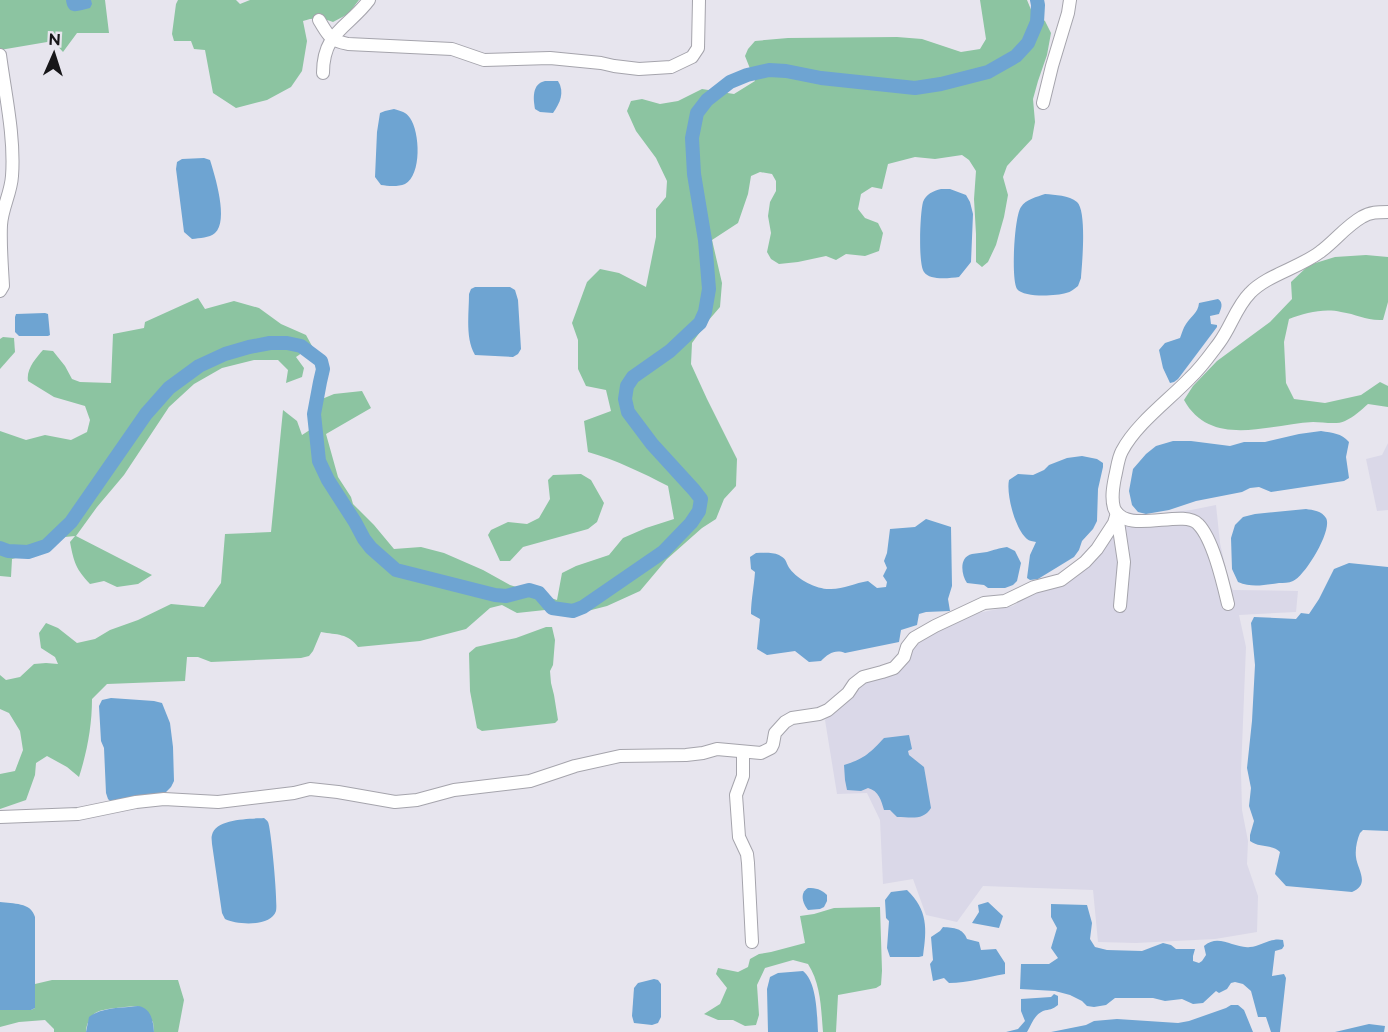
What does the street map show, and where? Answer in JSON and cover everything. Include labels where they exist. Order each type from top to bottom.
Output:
[{"type":"street","points":[[323,73],[324,57],[332,39],[338,30],[369,0]]},
{"type":"street","points":[[319,20],[335,42],[348,44],[452,49],[484,60],[550,58],[656,69],[671,67],[692,57],[698,48],[699,0]]},
{"type":"street","points":[[1043,103],[1070,0]]},
{"type":"street","points":[[0,55],[12,147],[11,185],[3,206],[1,226],[3,286],[0,291]]},
{"type":"street","points":[[1120,606],[1124,562],[1112,492],[1122,452],[1139,427],[1192,377],[1220,342],[1239,306],[1257,286],[1306,262],[1361,218],[1375,212],[1388,212]]},
{"type":"street","points":[[1117,513],[1127,520],[1191,519],[1198,523],[1212,550],[1228,604]]},
{"type":"street","points":[[0,817],[78,814],[136,802],[164,799],[218,802],[310,789],[395,802],[417,800],[454,790],[530,781],[575,766],[620,756],[686,755],[717,749],[761,753],[771,748],[775,733],[785,722],[792,718],[819,714],[828,710],[863,677],[894,668],[904,657],[907,647],[914,638],[984,603],[1005,601],[1034,587],[1061,580],[1079,567],[1097,549],[1114,523],[1117,513]]},
{"type":"street","points":[[743,752],[743,776],[736,795],[739,837],[747,854],[748,863],[752,942]]},
{"type":"shaded area","points":[[1388,443],[1388,510],[1377,511],[1366,459],[1382,455]]},
{"type":"shaded area","points":[[1216,505],[1220,543],[1229,583],[1233,590],[1298,591],[1296,612],[1239,615],[1246,647],[1241,771],[1242,810],[1248,841],[1247,864],[1258,896],[1257,932],[1215,939],[1136,943],[1098,942],[1093,890],[983,886],[957,922],[926,915],[913,879],[883,884],[880,820],[867,793],[837,794],[825,720],[864,681],[897,672],[912,654],[914,644],[973,614],[1013,606],[1036,590],[1081,572],[1116,533],[1125,512],[1147,515]]},
{"type":"green space","points":[[0,0],[105,0],[109,33],[77,33],[63,52],[53,41],[0,50]]},
{"type":"green space","points":[[178,0],[236,0],[240,4],[250,0],[359,0],[348,14],[333,22],[318,18],[303,21],[307,41],[302,71],[291,87],[267,100],[236,108],[213,93],[205,50],[194,49],[191,41],[174,41],[172,34]]},
{"type":"green space","points":[[980,0],[1027,0],[1032,12],[1045,21],[1051,33],[1047,55],[1033,99],[1035,122],[1032,139],[1007,166],[1003,177],[1008,195],[996,245],[988,262],[982,267],[976,262],[974,199],[976,171],[969,160],[962,155],[935,159],[915,157],[888,164],[882,189],[872,187],[861,194],[858,209],[865,218],[878,223],[883,233],[879,251],[865,256],[846,254],[836,260],[826,256],[779,264],[771,259],[767,252],[771,233],[768,216],[770,202],[776,191],[776,181],[772,174],[760,172],[751,176],[748,194],[738,223],[712,240],[722,283],[720,307],[692,343],[691,364],[737,459],[736,486],[724,499],[716,519],[702,528],[667,559],[640,591],[607,606],[568,616],[545,610],[517,613],[502,605],[490,608],[466,629],[420,641],[358,647],[346,637],[321,632],[313,651],[309,656],[301,658],[211,662],[198,657],[187,657],[185,681],[107,684],[92,699],[89,739],[79,777],[47,756],[36,763],[35,775],[26,800],[0,809],[0,774],[15,771],[23,750],[20,731],[9,713],[0,709],[0,675],[6,680],[20,677],[34,664],[58,664],[55,657],[41,648],[39,633],[46,623],[58,628],[77,643],[95,639],[110,630],[171,604],[204,607],[221,583],[225,534],[271,532],[283,410],[297,421],[302,435],[319,424],[322,399],[334,394],[362,391],[371,408],[326,434],[338,477],[353,504],[394,549],[421,547],[444,553],[510,585],[557,600],[562,573],[609,555],[623,538],[674,519],[668,486],[629,467],[588,452],[584,421],[611,411],[606,390],[586,386],[578,369],[578,340],[572,323],[587,282],[600,269],[619,273],[646,287],[656,237],[656,209],[666,197],[667,181],[656,158],[636,131],[627,111],[631,101],[642,99],[660,104],[678,101],[702,89],[734,94],[755,81],[745,56],[755,41],[788,38],[897,37],[922,39],[961,52],[980,49],[986,39]]},
{"type":"green space","points":[[1366,255],[1388,257],[1388,302],[1383,320],[1335,311],[1308,313],[1289,319],[1284,342],[1286,383],[1294,399],[1325,403],[1361,395],[1380,382],[1388,386],[1388,407],[1368,404],[1351,418],[1338,423],[1313,422],[1242,430],[1225,429],[1210,424],[1196,415],[1184,400],[1193,386],[1217,361],[1270,322],[1292,299],[1291,282],[1309,265],[1335,257]]},
{"type":"green space","points":[[198,298],[205,309],[234,301],[259,308],[281,324],[306,335],[312,346],[296,357],[304,368],[302,377],[286,383],[288,370],[278,360],[254,360],[222,368],[194,384],[169,407],[124,475],[76,536],[152,575],[138,584],[117,587],[104,581],[90,584],[74,561],[70,542],[75,536],[65,537],[47,549],[12,559],[11,577],[0,576],[0,431],[26,440],[45,435],[71,440],[87,432],[90,420],[85,406],[54,397],[28,381],[30,368],[35,360],[43,350],[53,351],[72,379],[80,382],[111,383],[113,334],[144,328],[145,322]]},
{"type":"green space","points":[[14,338],[15,352],[0,369],[0,339]]},
{"type":"green space","points":[[581,474],[591,480],[604,503],[597,522],[588,529],[523,547],[510,561],[500,561],[488,535],[491,530],[508,522],[527,524],[539,518],[550,499],[548,480],[553,475]]},
{"type":"green space","points":[[552,627],[555,640],[553,665],[550,671],[558,720],[555,723],[482,731],[477,728],[470,691],[469,653],[476,647],[516,638]]},
{"type":"green space","points":[[880,907],[881,985],[838,995],[836,1032],[823,1032],[816,980],[808,964],[793,960],[765,968],[757,985],[759,1015],[756,1025],[745,1026],[733,1020],[718,1020],[704,1014],[720,1004],[727,988],[716,974],[718,968],[738,972],[748,967],[750,959],[759,954],[805,943],[800,916],[834,908]]},
{"type":"green space","points":[[52,980],[178,980],[184,1000],[178,1032],[154,1032],[153,1022],[138,1006],[97,1012],[89,1020],[86,1032],[54,1032],[45,1020],[19,1022],[0,1027],[0,1010],[35,1008],[35,984]]},
{"type":"water","points":[[66,0],[91,0],[92,4],[90,8],[72,11]]},
{"type":"water","points":[[545,81],[558,81],[561,89],[560,101],[553,113],[540,112],[535,109],[536,88]]},
{"type":"water","points":[[394,109],[407,114],[413,124],[416,133],[417,163],[411,179],[405,184],[381,185],[375,177],[380,113]]},
{"type":"water","points":[[182,159],[210,160],[215,176],[220,198],[221,219],[215,233],[207,237],[192,239],[184,232],[177,162]]},
{"type":"water","points":[[950,189],[966,195],[973,214],[971,262],[959,277],[931,277],[924,272],[922,267],[920,238],[923,202],[930,193]]},
{"type":"water","points":[[1045,194],[1070,198],[1080,207],[1083,238],[1081,278],[1078,286],[1068,293],[1026,294],[1017,289],[1015,283],[1015,235],[1019,213],[1023,204]]},
{"type":"water","points":[[475,287],[510,287],[515,290],[518,300],[521,349],[513,357],[475,355],[468,326],[469,294]]},
{"type":"water","points":[[1218,299],[1221,304],[1219,314],[1210,316],[1211,324],[1217,327],[1178,379],[1170,383],[1163,368],[1159,350],[1165,343],[1180,338],[1199,303]]},
{"type":"water","points":[[16,314],[48,314],[50,335],[19,336],[15,332]]},
{"type":"water","points":[[1321,431],[1340,435],[1349,442],[1346,457],[1349,478],[1344,481],[1271,492],[1259,487],[1250,488],[1242,492],[1146,514],[1138,512],[1132,505],[1129,491],[1133,469],[1156,446],[1173,441],[1191,441],[1230,446]]},
{"type":"water","points":[[1082,456],[1097,459],[1103,463],[1098,489],[1097,521],[1082,541],[1074,557],[1038,579],[1030,580],[1027,578],[1030,555],[1036,542],[1027,539],[1015,520],[1009,494],[1009,480],[1018,474],[1033,475],[1067,458]]},
{"type":"water","points":[[1306,509],[1322,514],[1327,524],[1322,542],[1304,571],[1290,582],[1248,585],[1238,582],[1232,569],[1231,538],[1235,525],[1243,517],[1255,514]]},
{"type":"water","points":[[926,519],[951,527],[952,586],[948,599],[950,611],[919,614],[917,625],[901,630],[899,642],[845,653],[835,652],[821,661],[809,662],[795,651],[767,655],[757,649],[760,619],[751,614],[755,572],[751,569],[750,557],[756,553],[779,555],[798,577],[820,588],[836,589],[868,581],[877,588],[886,587],[887,582],[883,576],[887,568],[884,561],[890,529],[915,527]]},
{"type":"water","points":[[1007,547],[1015,551],[1021,563],[1017,581],[1013,585],[1005,588],[988,588],[984,585],[967,583],[962,566],[968,556]]},
{"type":"water","points":[[1349,563],[1388,567],[1388,831],[1363,830],[1360,833],[1356,854],[1362,881],[1358,889],[1352,892],[1286,886],[1275,874],[1280,852],[1250,841],[1254,821],[1249,806],[1251,788],[1247,768],[1255,665],[1251,623],[1254,617],[1296,619],[1301,613],[1309,614],[1334,569]]},
{"type":"water","points":[[111,698],[162,703],[170,723],[173,747],[174,781],[166,792],[111,802],[108,799],[99,706],[102,700]]},
{"type":"water","points":[[909,735],[912,749],[908,751],[909,755],[924,767],[931,808],[928,812],[920,817],[897,817],[890,810],[884,810],[879,796],[872,789],[847,790],[844,765],[866,755],[884,738]]},
{"type":"water","points":[[264,818],[268,822],[271,837],[276,911],[268,920],[261,922],[230,921],[225,919],[222,913],[212,835],[215,829],[227,822]]},
{"type":"water","points":[[808,888],[818,889],[827,895],[824,907],[808,910],[803,902],[803,896]]},
{"type":"water","points":[[907,890],[919,905],[924,920],[923,956],[890,957],[887,948],[889,921],[886,918],[885,900],[891,892]]},
{"type":"water","points":[[0,902],[26,906],[35,917],[35,1008],[31,1010],[0,1010]]},
{"type":"water","points":[[988,902],[1003,916],[999,928],[972,923],[979,912],[978,905]]},
{"type":"water","points":[[1051,904],[1087,905],[1092,923],[1090,939],[1095,947],[1107,950],[1142,951],[1163,943],[1176,949],[1195,949],[1193,961],[1199,963],[1206,955],[1204,946],[1210,942],[1221,941],[1250,947],[1274,940],[1283,940],[1282,949],[1275,951],[1272,976],[1284,974],[1286,978],[1280,1032],[1271,1032],[1266,1017],[1258,1017],[1251,991],[1243,984],[1235,982],[1219,993],[1216,991],[1203,1003],[1193,1004],[1182,999],[1165,1001],[1153,998],[1115,998],[1106,1005],[1094,1007],[1087,1006],[1070,995],[1055,991],[1020,989],[1021,964],[1049,964],[1058,958],[1051,948],[1057,928],[1051,917]]},
{"type":"water","points":[[943,927],[961,931],[967,939],[979,942],[981,950],[996,949],[1005,963],[1005,974],[956,983],[949,983],[944,978],[933,981],[930,964],[933,960],[931,937]]},
{"type":"water","points":[[803,971],[808,976],[814,991],[818,1032],[768,1032],[767,989],[770,977],[778,973]]},
{"type":"water","points":[[654,979],[661,984],[661,1017],[658,1023],[652,1025],[634,1023],[632,1016],[634,988],[638,983]]},
{"type":"water","points":[[1054,994],[1058,996],[1058,1005],[1037,1015],[1027,1032],[1006,1032],[1018,1029],[1025,1021],[1021,1011],[1021,999],[1051,997]]},
{"type":"water","points":[[1231,1005],[1238,1005],[1244,1010],[1253,1032],[1051,1032],[1086,1025],[1094,1021],[1117,1019],[1178,1023]]},
{"type":"water","points":[[138,1006],[149,1012],[154,1032],[86,1032],[89,1017],[100,1011]]},
{"type":"water","points":[[1369,1024],[1385,1026],[1384,1032],[1335,1032]]},
{"type":"waterway","points":[[0,548],[8,551],[28,552],[46,546],[71,522],[146,414],[169,388],[199,366],[225,354],[249,347],[287,343],[301,346],[321,361],[323,369],[314,414],[319,461],[328,480],[371,548],[396,570],[495,595],[506,596],[529,590],[539,593],[552,608],[573,611],[583,607],[663,552],[691,523],[699,511],[701,499],[652,444],[628,412],[625,399],[627,386],[633,377],[670,351],[700,323],[705,312],[709,289],[705,240],[694,174],[692,138],[697,113],[707,100],[730,82],[769,70],[915,88],[988,72],[1016,56],[1028,43],[1037,22],[1037,0]]}]
